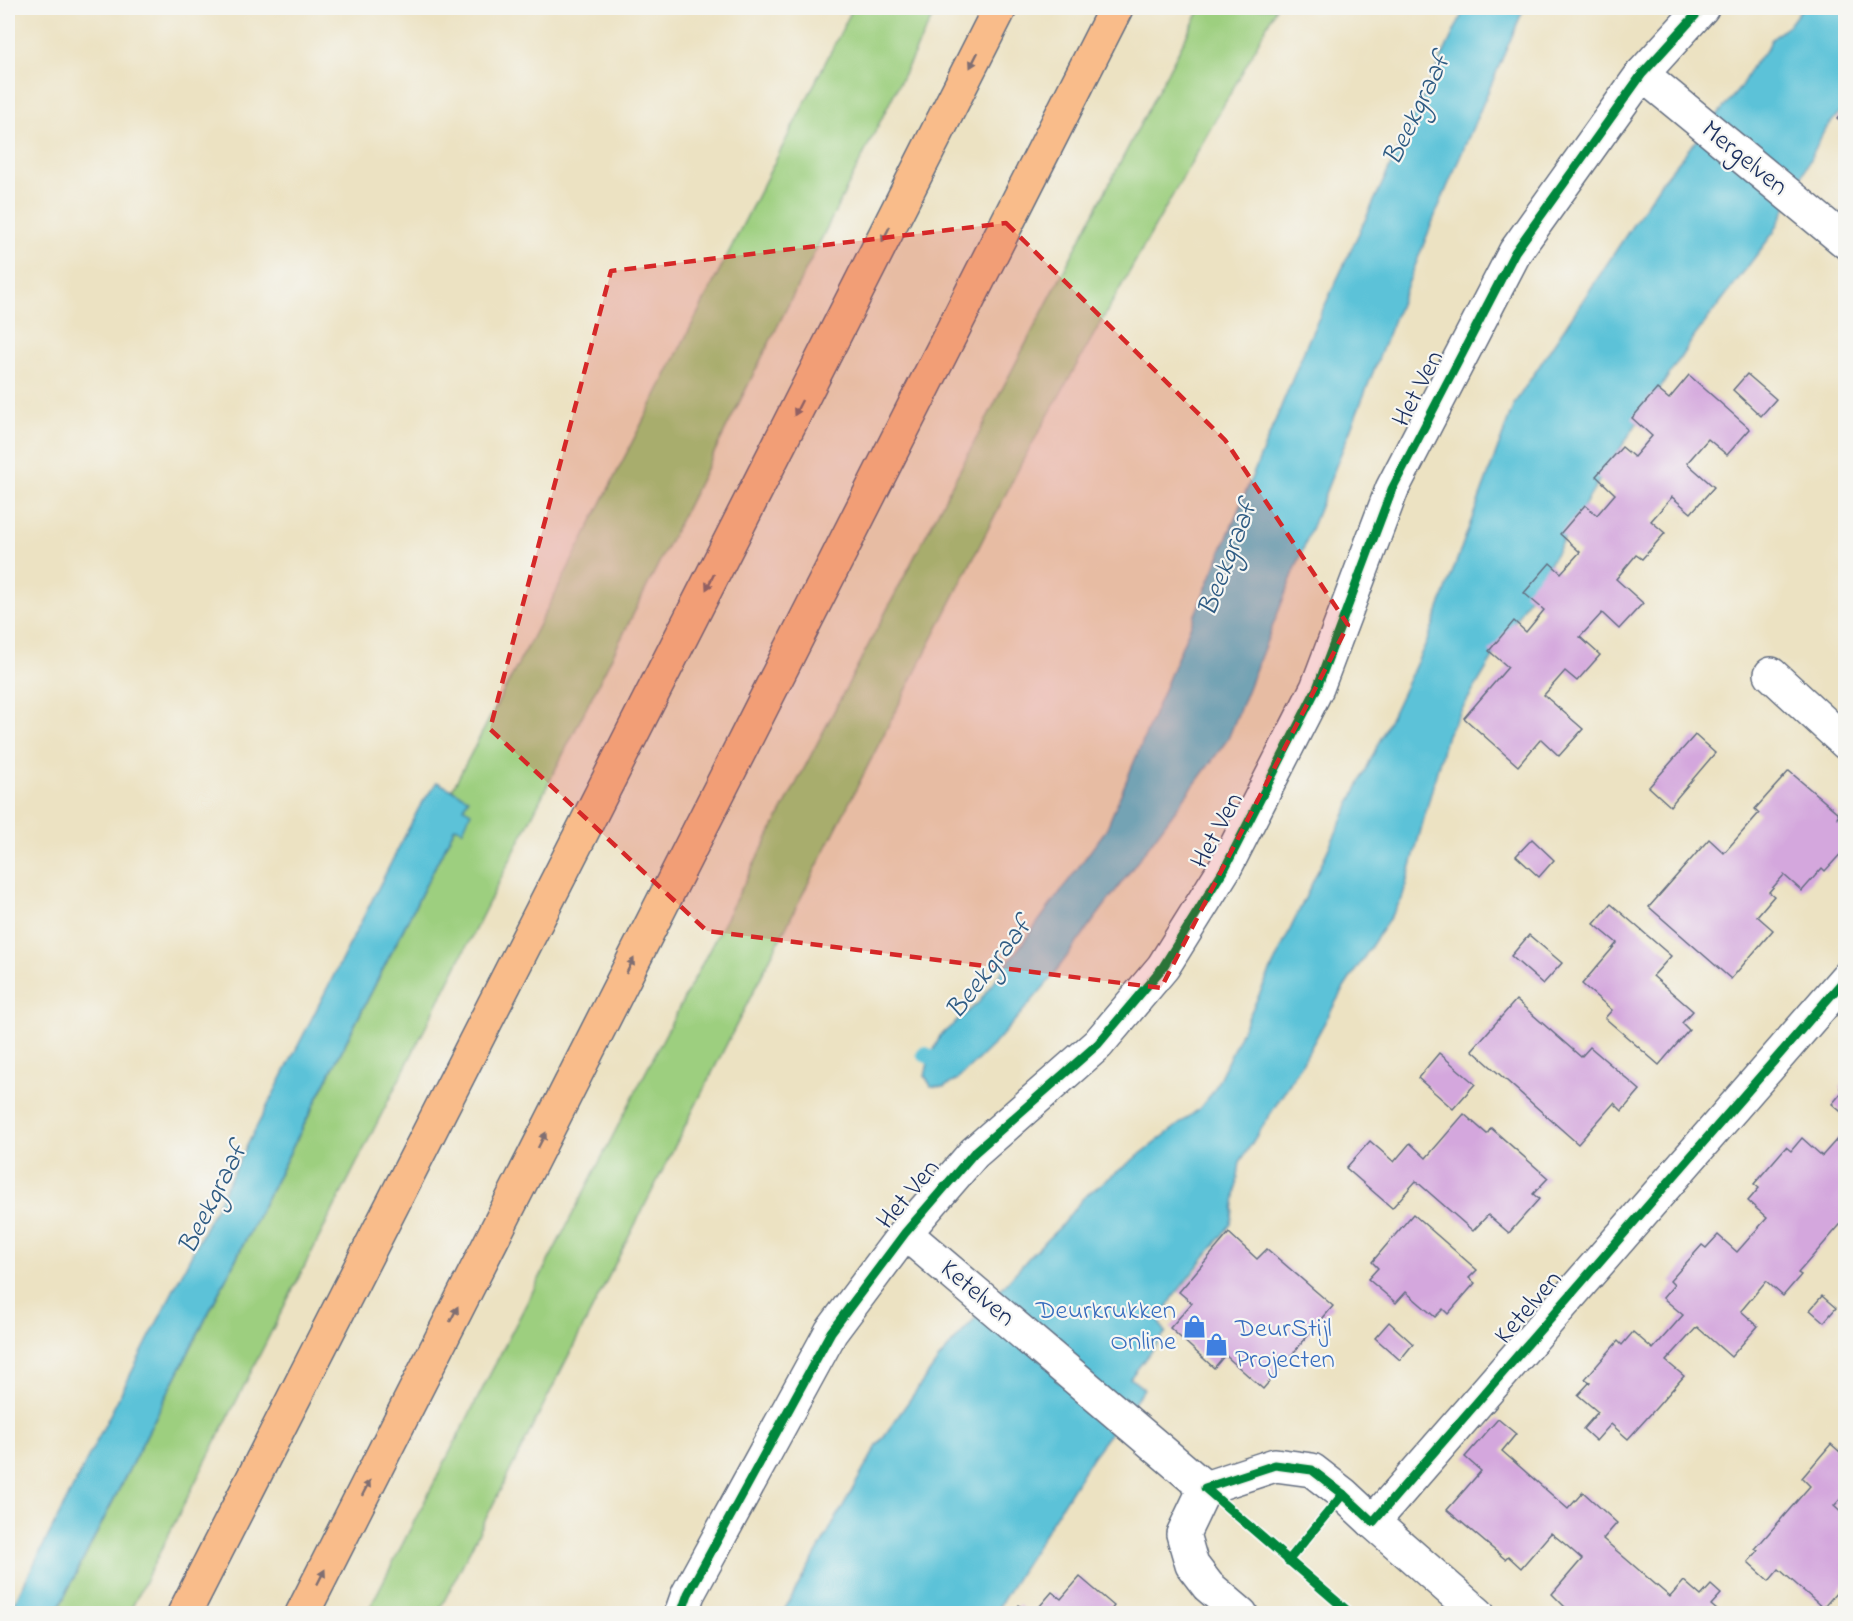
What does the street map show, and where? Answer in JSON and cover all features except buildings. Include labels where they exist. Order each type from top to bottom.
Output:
[{"type":"highway","points":[[184,1614],[1000,8]]},
{"type":"highway","points":[[302,1614],[1116,8]]},
{"type":"street","name":"Het Ven","points":[[681,1614],[688,1594],[831,1332],[905,1233],[974,1153],[1098,1044],[1163,967],[1226,866],[1317,688],[1392,489],[1515,252],[1642,74],[1702,8]]},
{"type":"street","name":"Mergelven","points":[[1642,74],[1838,236]]},
{"type":"street","points":[[1771,674],[1845,743]]},
{"type":"street","name":"Ketelven","points":[[1373,1522],[1845,978]]},
{"type":"street","name":"Ketelven","points":[[905,1233],[1205,1488]]},
{"type":"street","points":[[1240,1614],[1208,1586],[1192,1565],[1183,1534],[1205,1488],[1275,1465],[1312,1470],[1343,1494],[1478,1614]]},
{"type":"highlighted area","points":[[1006,223],[1225,440],[1348,625],[1161,988],[707,931],[490,729],[611,271]]},
{"type":"green space","points":[[853,8],[937,8],[492,896],[129,1613],[56,1614],[456,826],[462,830],[463,809],[468,799],[452,790],[556,592]]},
{"type":"green space","points":[[1201,8],[1276,8],[1248,62],[1023,460],[438,1613],[367,1613],[653,1058]]},
{"type":"water","points":[[1465,8],[1524,8],[1436,213],[1228,739],[1048,982],[998,1040],[957,1080],[944,1087],[931,1086],[925,1076],[940,1036],[979,1002],[1106,830],[1309,339]]},
{"type":"water","points":[[1802,8],[1845,8],[1845,106],[1824,131],[1774,232],[1694,337],[1602,476],[1447,734],[1402,899],[1342,991],[1300,1067],[1240,1162],[1231,1224],[1174,1296],[1159,1323],[1166,1332],[1130,1378],[1144,1389],[1092,1457],[995,1613],[782,1614],[877,1446],[938,1360],[1033,1253],[1060,1227],[1083,1198],[1199,1109],[1213,1092],[1428,639],[1514,404],[1662,181],[1740,88],[1753,65],[1768,48],[1771,40],[1790,24]]},
{"type":"water","points":[[437,782],[468,798],[464,808],[471,812],[463,830],[455,827],[56,1613],[9,1613],[420,806]]},
{"type":"waterway","name":"Beekgraaf","points":[[924,1054],[947,1064],[949,1062]]},
{"type":"cycle path","points":[[681,1614],[688,1594],[831,1332],[905,1233],[974,1153],[1098,1044],[1163,967],[1226,866],[1317,688],[1392,489],[1515,252],[1642,74],[1702,8]]},
{"type":"cycle path","points":[[1351,1614],[1205,1488],[1275,1465],[1312,1470],[1343,1494],[1373,1522],[1846,978]]},
{"type":"cycle path","points":[[1288,1561],[1343,1494]]},
{"type":"place","name":"Deurkrukken Online","points":[[1194,1327]]},
{"type":"place","name":"DeurStijl Projecten","points":[[1217,1345]]}]
